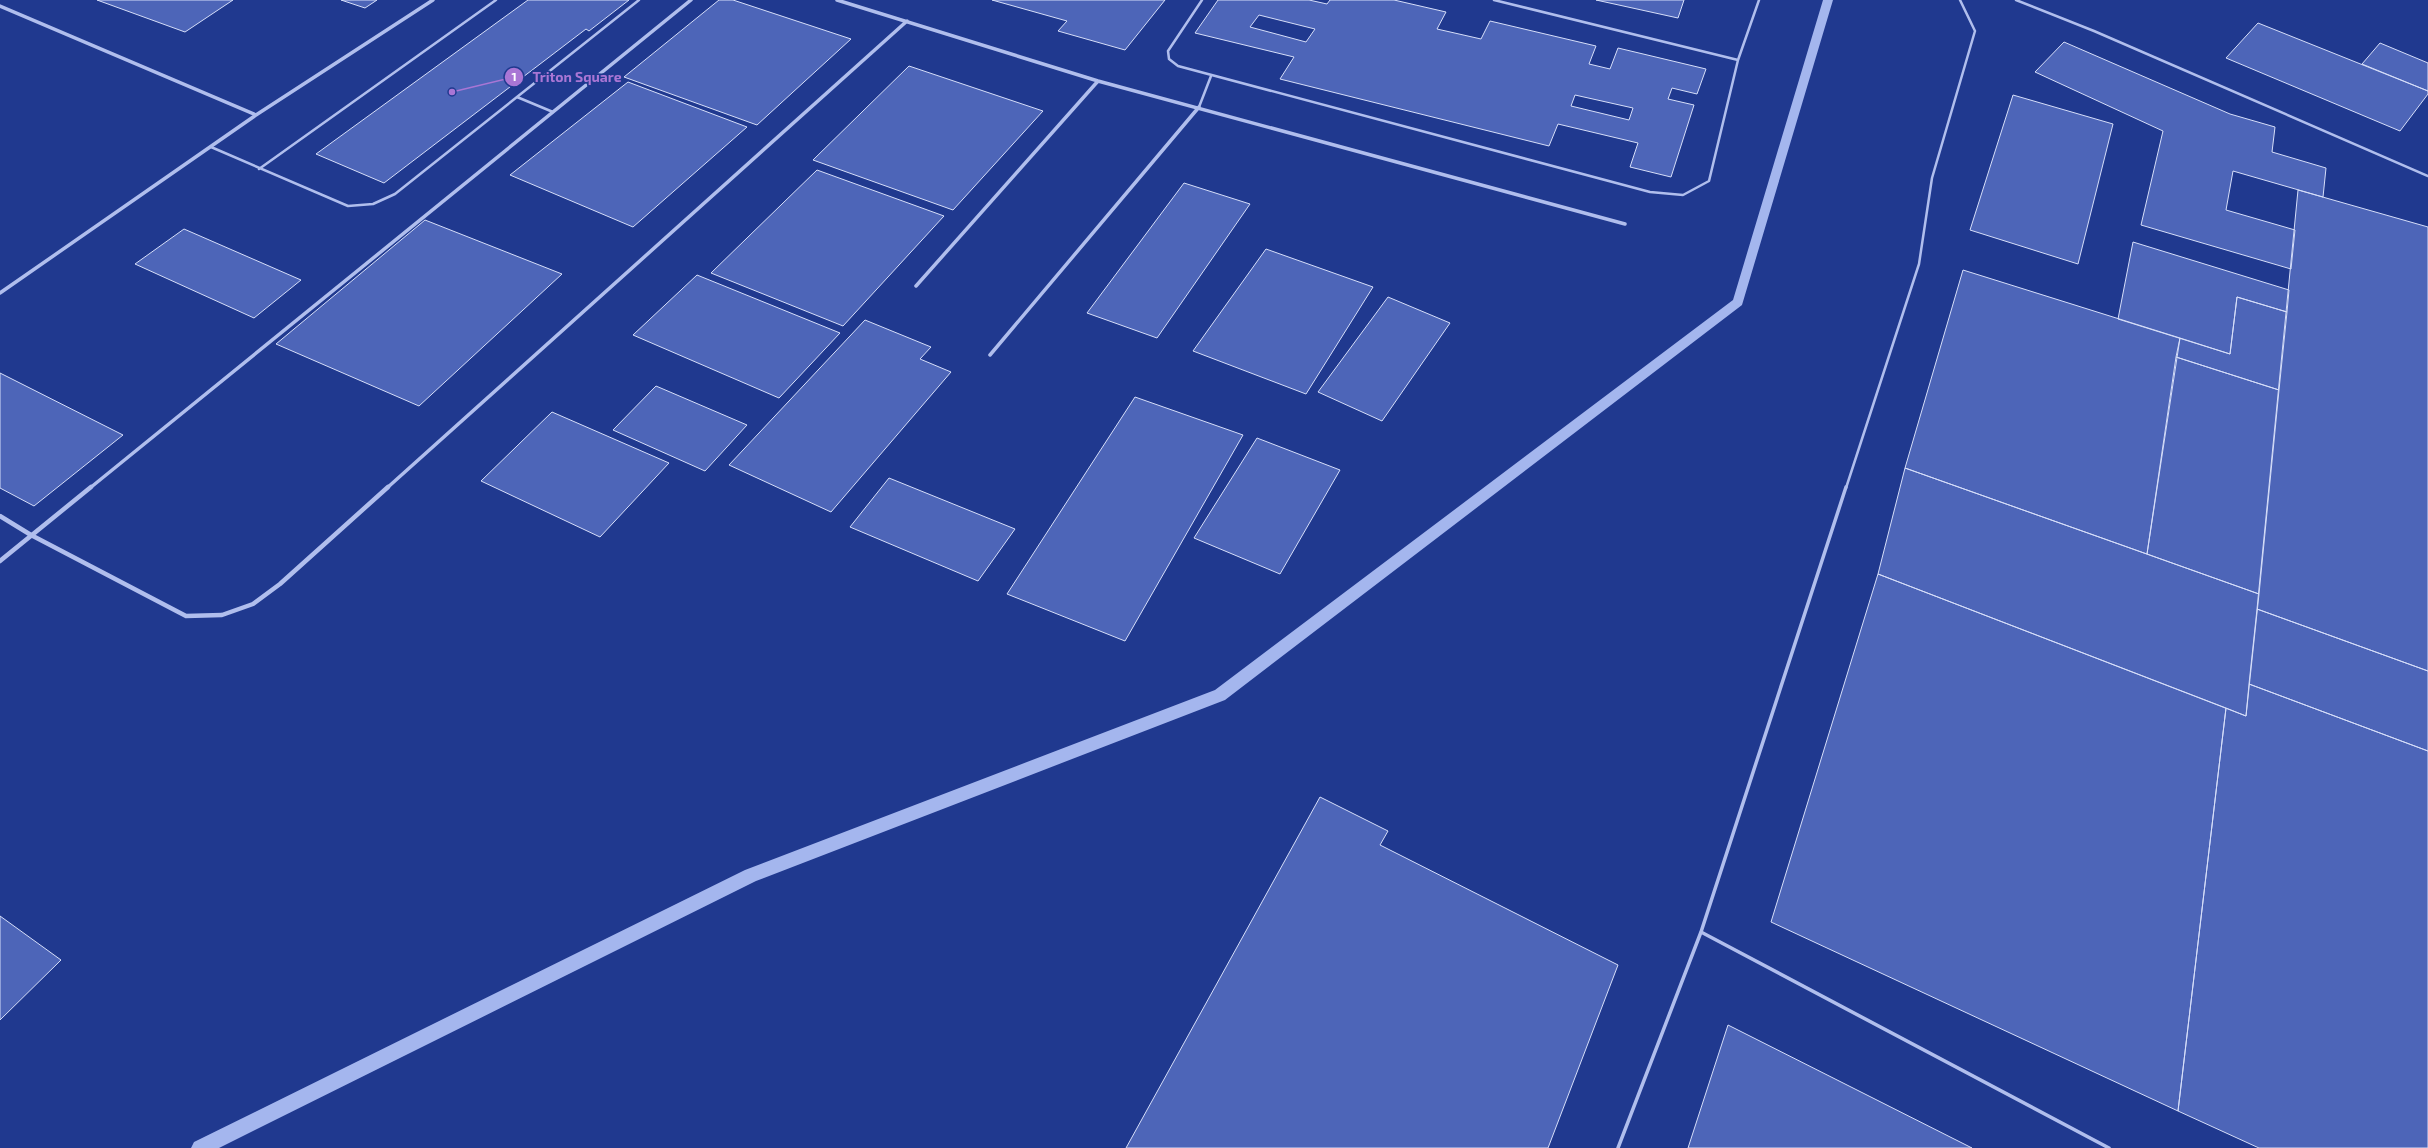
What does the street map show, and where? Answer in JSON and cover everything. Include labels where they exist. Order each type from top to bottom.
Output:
[{"type":"street","points":[[0,293],[256,115],[433,0]]},
{"type":"street","points":[[0,561],[691,0]]},
{"type":"street","points":[[837,0],[1098,81],[1199,107],[1625,224]]},
{"type":"street","points":[[0,6],[256,115]]},
{"type":"street","points":[[0,516],[31,535],[186,616],[222,615],[253,604],[280,584],[907,21]]},
{"type":"street","points":[[916,286],[1098,81]]},
{"type":"street","points":[[990,355],[1199,107]]},
{"type":"lane","points":[[259,169],[496,0]]},
{"type":"lane","points":[[211,147],[259,169],[348,206],[362,207],[380,203],[395,194],[639,0]]},
{"type":"lane","points":[[1202,0],[1168,51],[1169,59],[1178,66],[1650,192],[1683,195],[1708,181],[1738,60],[1759,0]]},
{"type":"lane","points":[[1494,0],[1738,60]]},
{"type":"lane","points":[[1618,1148],[1701,932],[1919,264],[1932,178],[1975,31],[1960,0]]},
{"type":"lane","points":[[2016,0],[2094,31],[2428,176]]},
{"type":"lane","points":[[1199,107],[1211,76]]},
{"type":"lane","points":[[517,97],[553,112]]},
{"type":"lane","points":[[1701,932],[2109,1148]]},
{"type":"building","points":[[97,0],[233,0],[185,32]]},
{"type":"building","points":[[341,0],[377,0],[365,8]]},
{"type":"building","points":[[528,0],[629,0],[589,31],[586,29],[384,183],[316,154]]},
{"type":"building","points":[[719,0],[733,0],[851,39],[757,125],[624,77]]},
{"type":"building","points":[[992,0],[1165,0],[1125,50],[1058,31],[1067,21]]},
{"type":"building","points":[[1218,0],[1309,0],[1327,4],[1330,0],[1394,0],[1446,12],[1437,29],[1481,39],[1490,21],[1596,46],[1589,64],[1610,69],[1618,48],[1706,69],[1697,94],[1672,88],[1668,99],[1694,105],[1671,177],[1630,167],[1638,143],[1558,124],[1549,146],[1280,79],[1294,57],[1195,33]],"holes":[[[1259,15],[1315,29],[1306,42],[1250,27]],[[1575,95],[1633,108],[1629,120],[1571,106]]]},
{"type":"building","points":[[1596,0],[1684,0],[1678,18]]},
{"type":"building","points":[[2258,23],[2428,91],[2428,94],[2400,131],[2226,58]]},
{"type":"building","points":[[2064,42],[2230,114],[2275,127],[2272,152],[2326,168],[2323,197],[2233,171],[2226,210],[2295,230],[2291,269],[2141,225],[2163,131],[2035,72]]},
{"type":"building","points":[[2380,43],[2428,63],[2428,91],[2362,64]]},
{"type":"building","points":[[909,66],[1043,111],[953,210],[813,160]]},
{"type":"building","points":[[628,82],[747,127],[633,227],[510,175]]},
{"type":"building","points":[[2013,95],[2113,124],[2078,264],[1970,230]]},
{"type":"building","points":[[817,170],[944,216],[843,326],[711,273]]},
{"type":"building","points":[[1184,183],[1250,204],[1157,338],[1087,313]]},
{"type":"building","points":[[2298,190],[2428,227],[2428,671],[2257,609]]},
{"type":"building","points":[[425,220],[562,274],[419,406],[276,344]]},
{"type":"building","points":[[184,229],[301,280],[254,318],[135,264]]},
{"type":"building","points":[[2133,242],[2289,290],[2287,312],[2237,297],[2230,354],[2118,319]]},
{"type":"building","points":[[1266,249],[1373,287],[1306,394],[1193,351]]},
{"type":"building","points":[[1963,270],[2180,338],[2147,554],[1905,468]]},
{"type":"building","points":[[697,275],[840,333],[779,398],[633,335]]},
{"type":"building","points":[[1388,297],[1450,323],[1382,421],[1318,392]]},
{"type":"building","points":[[2237,297],[2287,312],[2279,390],[2176,357],[2180,338],[2230,354]]},
{"type":"building","points":[[865,320],[931,347],[920,359],[951,372],[831,512],[729,465]]},
{"type":"building","points":[[2176,357],[2279,390],[2259,594],[2147,554]]},
{"type":"building","points":[[0,373],[123,435],[34,506],[0,488]]},
{"type":"building","points":[[656,386],[747,425],[705,471],[613,430]]},
{"type":"building","points":[[1135,397],[1243,435],[1125,641],[1007,594]]},
{"type":"building","points":[[552,412],[669,463],[600,537],[481,481]]},
{"type":"building","points":[[1257,438],[1340,470],[1280,574],[1194,538]]},
{"type":"building","points":[[1905,468],[2259,594],[2246,716],[1878,574]]},
{"type":"building","points":[[889,478],[1015,529],[978,581],[850,527]]},
{"type":"building","points":[[1878,574],[2226,708],[2178,1111],[1771,922]]},
{"type":"building","points":[[2257,609],[2428,671],[2428,751],[2249,684]]},
{"type":"building","points":[[2249,684],[2428,751],[2428,1148],[2259,1148],[2178,1111],[2226,708],[2246,716]]},
{"type":"building","points":[[1320,797],[1388,831],[1380,845],[1618,965],[1548,1148],[1126,1148]]},
{"type":"building","points":[[0,916],[61,960],[0,1020]]},
{"type":"building","points":[[1728,1025],[1972,1148],[1688,1148]]},
{"type":"waterway","points":[[200,1148],[751,875],[1220,695],[1738,302],[1828,0]]},
{"type":"place","name":"Triton Square","points":[[452,92]]}]
